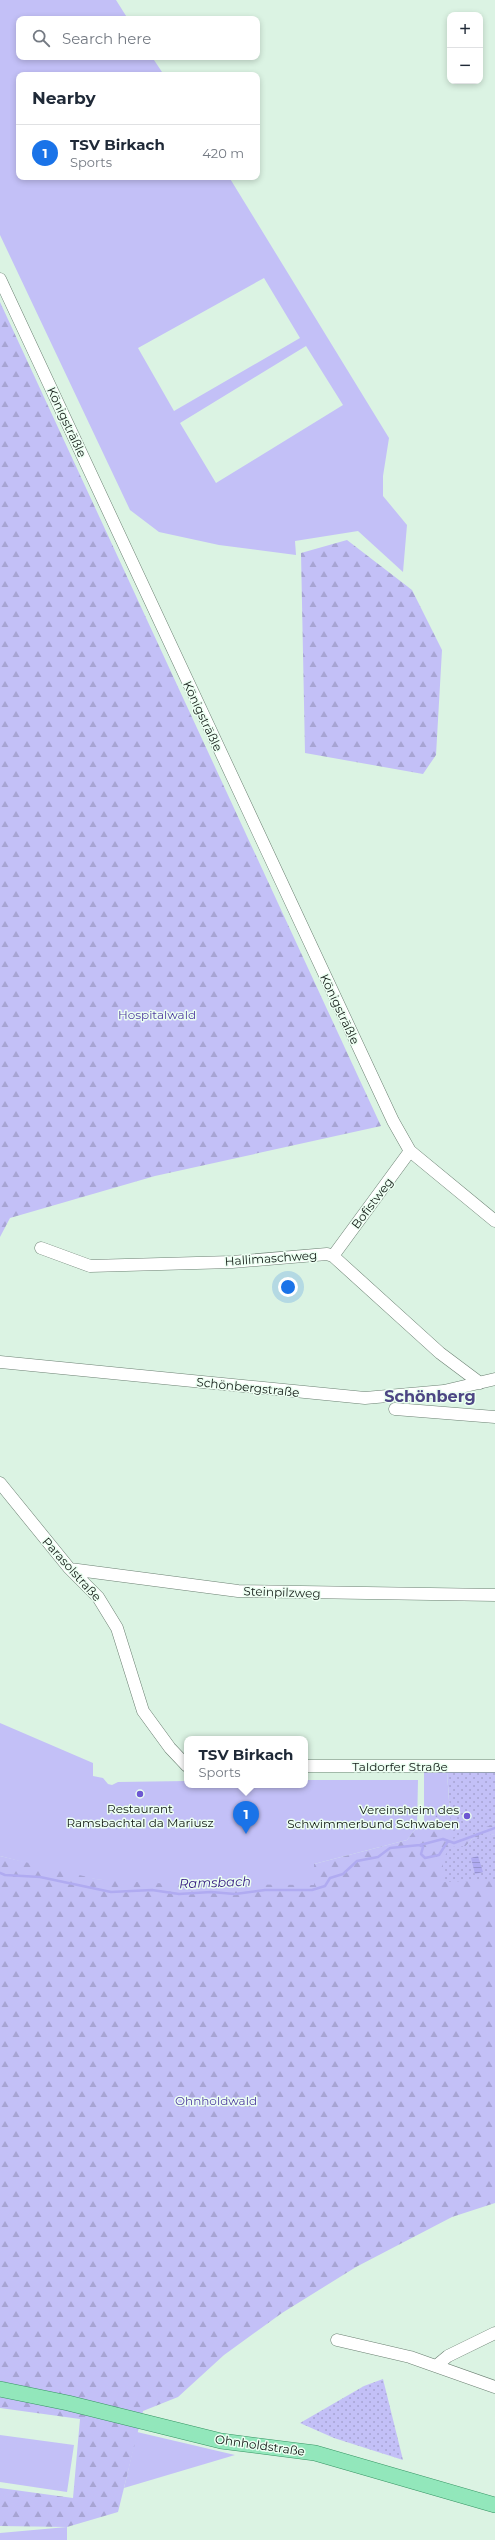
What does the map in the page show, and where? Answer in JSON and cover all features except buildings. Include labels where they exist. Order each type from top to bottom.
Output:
[{"type":"main road","name":"Ohnholdstraße","points":[[0,2389],[68,2403],[221,2441],[315,2454],[495,2505]]},
{"type":"street","name":"Königsträßle","points":[[0,279],[336,1000],[393,1120],[410,1151]]},
{"type":"street","points":[[410,1151],[495,1221]]},
{"type":"street","name":"Bofistweg","points":[[332,1256],[410,1151]]},
{"type":"street","name":"Hallimaschweg","points":[[41,1248],[90,1266],[232,1262],[327,1254],[332,1256],[440,1353],[480,1383]]},
{"type":"street","name":"Schönbergstraße","points":[[0,1362],[365,1398],[444,1391],[495,1379]]},
{"type":"street","points":[[395,1409],[495,1417]]},
{"type":"street","name":"Parasolstraße","points":[[0,1483],[70,1569],[98,1597],[117,1628],[143,1711],[184,1762]]},
{"type":"street","name":"Steinpilzweg","points":[[70,1569],[238,1591],[495,1595]]},
{"type":"street","name":"Taldorfer Straße","points":[[308,1766],[495,1766]]},
{"type":"street","points":[[436,2366],[454,2353],[495,2333]]},
{"type":"street","points":[[337,2340],[402,2354],[495,2387]]},
{"type":"green space","points":[[0,0],[116,0],[126,16],[16,16],[16,60],[154,60],[162,72],[16,72],[16,180],[231,180],[389,438],[383,476],[383,496],[407,525],[403,572],[358,531],[295,541],[296,555],[219,545],[159,532],[130,510],[0,235]],"holes":[[[264,278],[300,338],[174,411],[138,348]],[[306,346],[343,405],[216,483],[180,423]]]},
{"type":"green space","name":"Hospitalwald","points":[[0,302],[381,1126],[155,1176],[10,1218],[0,1237]]},
{"type":"green space","points":[[347,540],[412,590],[442,650],[436,755],[423,774],[305,753],[301,553]]},
{"type":"green space","points":[[0,1723],[93,1763],[93,1776],[103,1778],[108,1784],[112,1785],[118,1782],[184,1781],[184,1788],[308,1788],[308,1780],[418,1780],[417,1827],[407,1840],[314,1864],[314,1885],[204,1886],[122,1882],[95,1879],[59,1872],[0,1856]]},
{"type":"green space","points":[[424,1772],[447,1772],[451,1829],[424,1829]]},
{"type":"green space","points":[[447,1772],[495,1772],[495,1824],[483,1828],[483,1836],[495,1834],[495,1880],[443,1882],[443,1859],[450,1847],[466,1846],[472,1839],[479,1837],[479,1833],[452,1839]]},
{"type":"green space","name":"Ohnholdwald","points":[[437,1814],[455,1815],[479,1833],[479,1838],[472,1839],[466,1846],[495,1872],[495,2203],[452,2217],[356,2267],[282,2313],[224,2355],[178,2397],[143,2411],[118,2512],[67,2527],[0,2526],[0,2488],[73,2498],[80,2419],[0,2408],[0,1856],[96,1879],[171,1884],[314,1885],[314,1864],[407,1840],[417,1827],[432,1824]]},
{"type":"green space","points":[[495,1824],[495,1834],[483,1837],[483,1827]]},
{"type":"green space","points":[[383,2379],[403,2460],[334,2438],[300,2423],[364,2386]]},
{"type":"green space","points":[[137,2432],[235,2455],[124,2488]]},
{"type":"green space","points":[[0,2435],[74,2445],[67,2492],[0,2482]]},
{"type":"green space","points":[[67,2527],[67,2540],[0,2540],[0,2533]]},
{"type":"shaded area","points":[[478,1856],[483,1872],[475,1874],[471,1858]]},
{"type":"waterway","name":"Ramsbach","points":[[0,1873],[5,1875],[40,1877],[111,1892],[152,1890],[179,1894],[211,1892],[235,1894],[265,1890],[312,1890],[325,1886],[330,1878],[343,1874],[357,1861],[378,1857],[390,1848],[420,1845],[443,1839],[454,1843],[495,1828]]},
{"type":"waterway","name":"Ramsbach","points":[[421,1846],[423,1847],[421,1854],[425,1858],[439,1855],[448,1841]]},
{"type":"place","name":"Restaurant Ramsbachtal da Mariusz","points":[[140,1794]]},
{"type":"place","name":"Vereinsheim des Schwimmerbund Schwaben","points":[[467,1816]]},
{"type":"place","name":"TSV Birkach","points":[[246,1834]]},
{"type":"district","name":"Schönberg","points":[[430,1396]]}]
